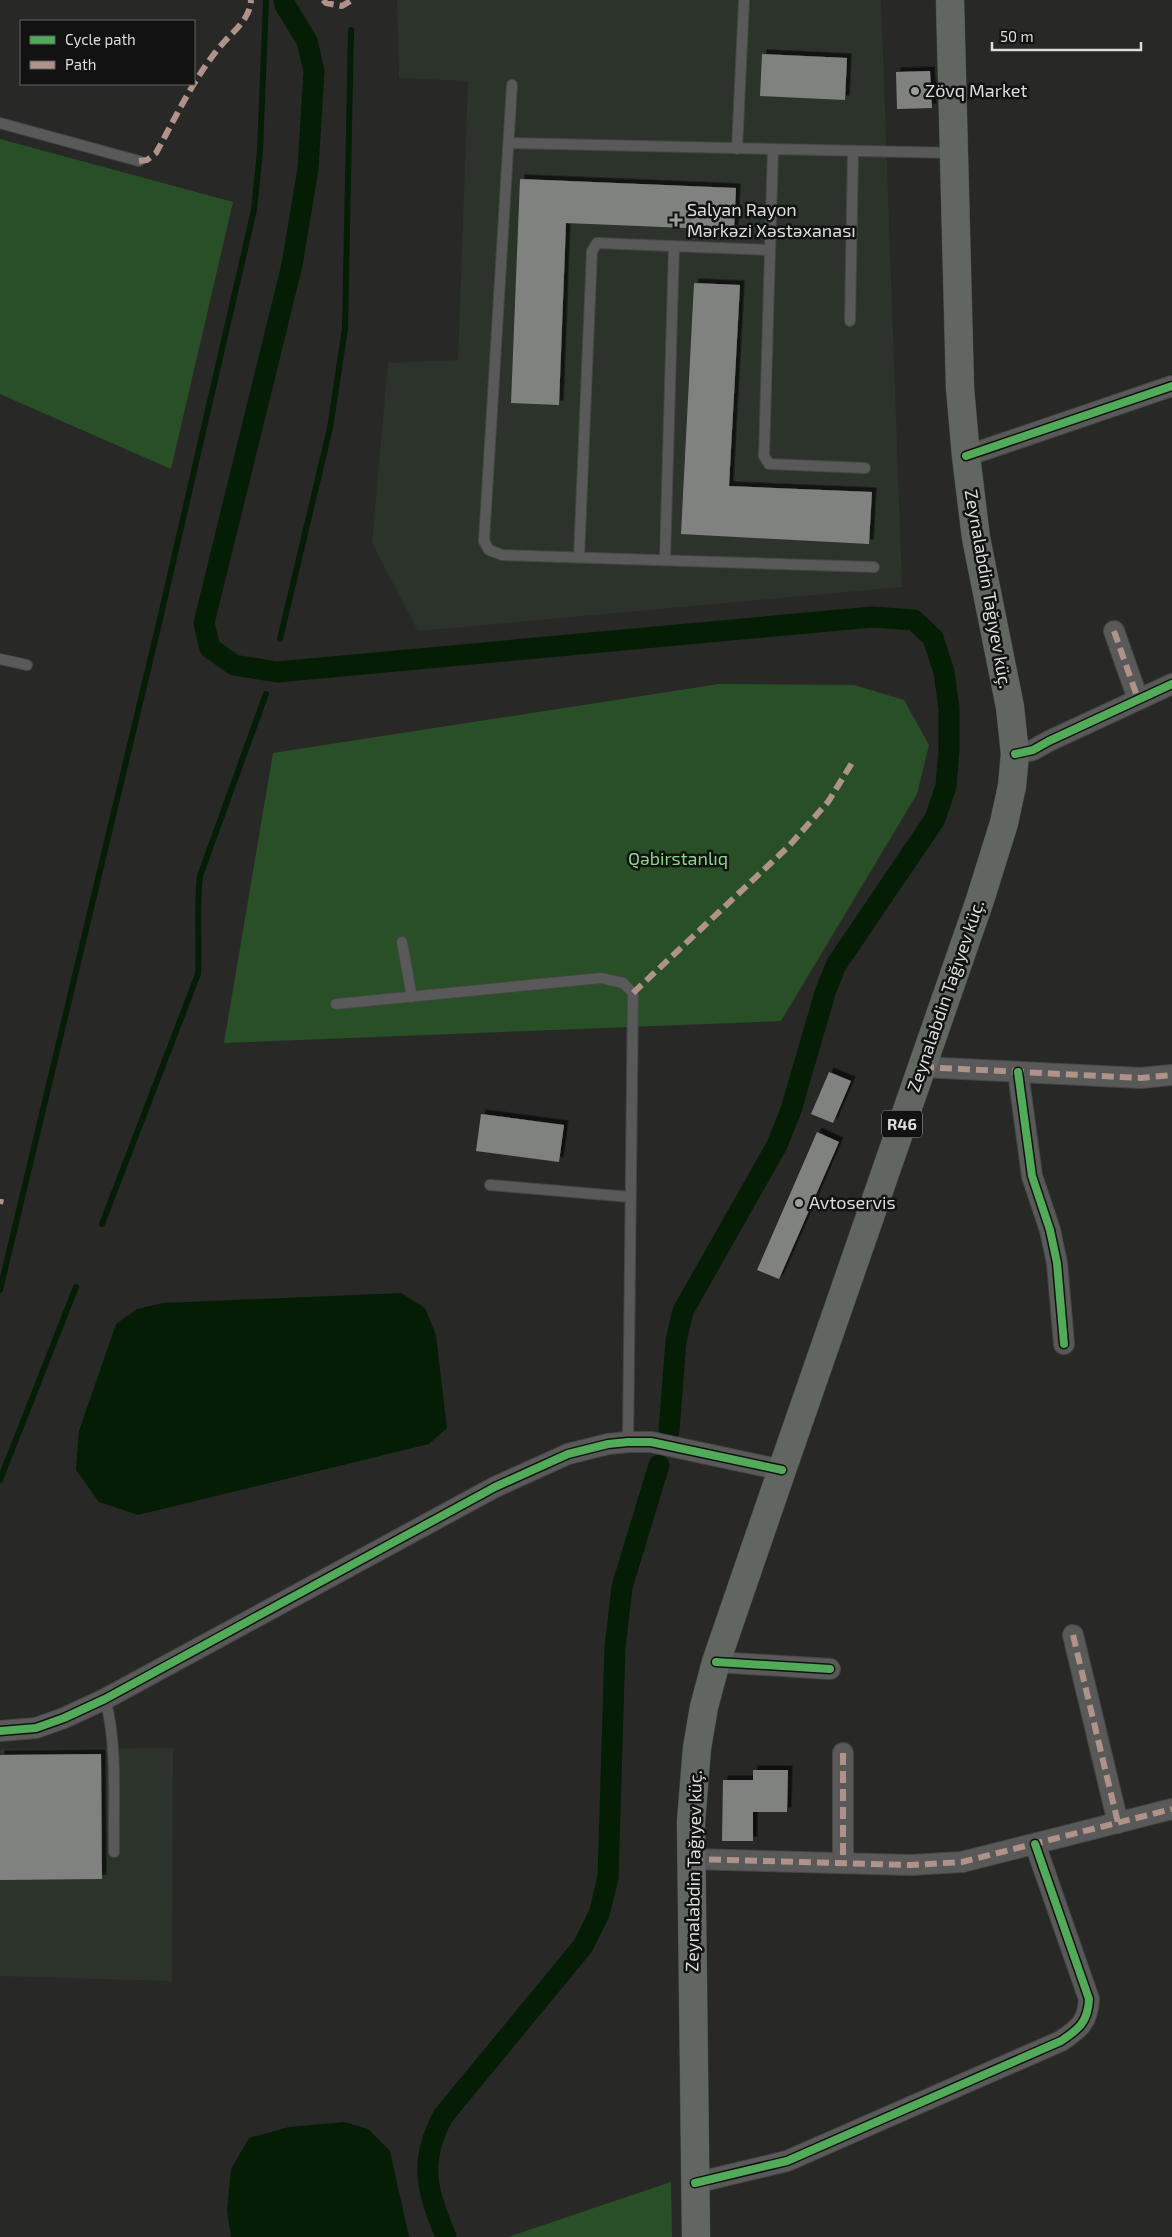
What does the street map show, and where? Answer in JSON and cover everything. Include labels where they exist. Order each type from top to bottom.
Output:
[{"type":"main road","name":"Zeynalabdin Tağıyev küç.","points":[[696,2237],[691,1859],[693,1782],[697,1748],[716,1662],[922,1067],[1004,823],[1012,786],[1015,754],[1010,707],[976,538],[960,388],[950,0]]},
{"type":"street","points":[[966,456],[1172,386]]},
{"type":"street","points":[[1114,631],[1138,699]]},
{"type":"street","points":[[1015,754],[1033,750],[1172,684]]},
{"type":"street","points":[[922,1067],[1141,1078],[1172,1075]]},
{"type":"street","points":[[1018,1072],[1032,1176],[1050,1230],[1057,1263],[1064,1344]]},
{"type":"street","points":[[0,1730],[36,1728],[64,1718],[105,1699],[496,1487],[568,1454],[628,1442],[651,1442],[782,1470]]},
{"type":"street","points":[[1073,1635],[1118,1823]]},
{"type":"street","points":[[716,1662],[830,1669]]},
{"type":"street","points":[[844,1753],[844,1863]]},
{"type":"street","points":[[691,1859],[911,1865],[962,1862],[1172,1809]]},
{"type":"street","points":[[695,2183],[757,2170],[786,2161],[1061,2041],[1079,2029],[1088,2013],[1089,1999],[1035,1844]]},
{"type":"lane","points":[[737,149],[744,0]]},
{"type":"lane","points":[[512,85],[510,143],[484,541],[489,550],[502,555],[874,567]]},
{"type":"lane","points":[[0,123],[139,161]]},
{"type":"lane","points":[[510,143],[955,153]]},
{"type":"lane","points":[[773,149],[764,456],[769,464],[866,468]]},
{"type":"lane","points":[[850,321],[853,152]]},
{"type":"lane","points":[[578,558],[592,251],[597,243],[770,250]]},
{"type":"lane","points":[[665,560],[674,246]]},
{"type":"lane","points":[[0,659],[28,665]]},
{"type":"lane","points":[[402,942],[412,996]]},
{"type":"lane","points":[[336,1004],[601,978],[623,983],[633,993],[628,1442]]},
{"type":"lane","points":[[490,1185],[630,1197]]},
{"type":"lane","points":[[105,1699],[110,1718],[112,1740],[114,1852]]},
{"type":"shaded area","name":"Salyan Rayon Mərkəzi Xəstəxanası","points":[[397,0],[881,0],[902,587],[418,631],[372,543],[388,363],[458,360],[468,81],[399,78]]},
{"type":"shaded area","points":[[401,1293],[425,1308],[436,1335],[447,1428],[429,1444],[138,1515],[99,1502],[76,1470],[79,1431],[116,1324],[137,1309],[163,1303]]},
{"type":"shaded area","points":[[173,1748],[172,1981],[0,1976],[0,1749]]},
{"type":"shaded area","points":[[345,2122],[368,2129],[390,2151],[409,2237],[231,2237],[227,2211],[231,2169],[249,2138],[289,2127]]},
{"type":"green space","points":[[0,139],[233,202],[171,469],[0,394]]},
{"type":"green space","name":"Qəbirstanlıq","points":[[719,684],[854,685],[904,700],[929,745],[917,794],[781,1021],[224,1043],[273,753]]},
{"type":"green space","points":[[671,2182],[672,2237],[508,2237]]},
{"type":"building","points":[[762,54],[847,58],[845,100],[760,96]]},
{"type":"building","points":[[930,71],[932,108],[897,109],[896,72]]},
{"type":"building","points":[[520,179],[736,188],[734,230],[566,223],[559,405],[511,403]]},
{"type":"building","points":[[694,283],[740,285],[729,486],[872,492],[869,544],[681,534]]},
{"type":"building","points":[[829,1072],[851,1081],[833,1123],[811,1114]]},
{"type":"building","points":[[481,1114],[564,1125],[559,1162],[476,1151]]},
{"type":"building","points":[[817,1132],[839,1142],[779,1279],[757,1270]]},
{"type":"building","points":[[101,1754],[102,1879],[0,1880],[0,1755]]},
{"type":"building","points":[[753,1770],[788,1770],[787,1812],[753,1812],[753,1841],[722,1841],[723,1780],[753,1780]]},
{"type":"waterway","points":[[0,1290],[160,619],[254,210],[260,152],[266,0]]},
{"type":"waterway","points":[[284,0],[285,5],[307,41],[314,71],[308,169],[292,265],[204,623],[210,648],[234,665],[277,672],[872,617],[914,620],[933,638],[944,672],[949,708],[949,750],[946,786],[935,819],[836,965],[825,993],[791,1110],[777,1145],[683,1311],[676,1341],[669,1431]]},
{"type":"waterway","points":[[280,639],[330,428],[345,329],[351,30]]},
{"type":"waterway","points":[[102,1224],[198,974],[200,876],[266,694]]},
{"type":"waterway","points":[[0,1480],[76,1287]]},
{"type":"waterway","points":[[446,2237],[434,2205],[428,2176],[430,2148],[443,2116],[583,1946],[599,1914],[608,1878],[615,1647],[622,1587],[659,1465]]},
{"type":"marked path","points":[[195,83],[215,53],[245,18],[251,0]]},
{"type":"marked path","points":[[323,0],[326,3],[342,6],[352,0]]},
{"type":"marked path","points":[[139,161],[147,160],[156,153],[194,85]]},
{"type":"marked path","points":[[1114,631],[1138,699]]},
{"type":"marked path","points":[[633,993],[789,846],[828,802],[852,763]]},
{"type":"marked path","points":[[922,1067],[1141,1078],[1172,1075]]},
{"type":"marked path","points":[[0,1204],[1,1199]]},
{"type":"marked path","points":[[1073,1635],[1118,1823]]},
{"type":"marked path","points":[[843,1753],[843,1863]]},
{"type":"marked path","points":[[691,1859],[911,1865],[962,1862],[1172,1809]]},
{"type":"cycle path","points":[[966,456],[1172,386]]},
{"type":"cycle path","points":[[1015,754],[1033,750],[1172,684]]},
{"type":"cycle path","points":[[1018,1072],[1032,1176],[1050,1230],[1057,1263],[1064,1344]]},
{"type":"cycle path","points":[[0,1731],[36,1728],[64,1718],[105,1699],[495,1487],[568,1454],[608,1444],[651,1442],[782,1470]]},
{"type":"cycle path","points":[[716,1662],[830,1669]]},
{"type":"cycle path","points":[[695,2183],[787,2161],[1061,2041],[1078,2029],[1087,2014],[1089,1999],[1035,1844]]},
{"type":"place","name":"Zövq Market","points":[[915,91]]},
{"type":"place","name":"Salyan Rayon Mərkəzi Xəstəxanası","points":[[676,220]]},
{"type":"place","name":"Avtoservis","points":[[799,1203]]}]
